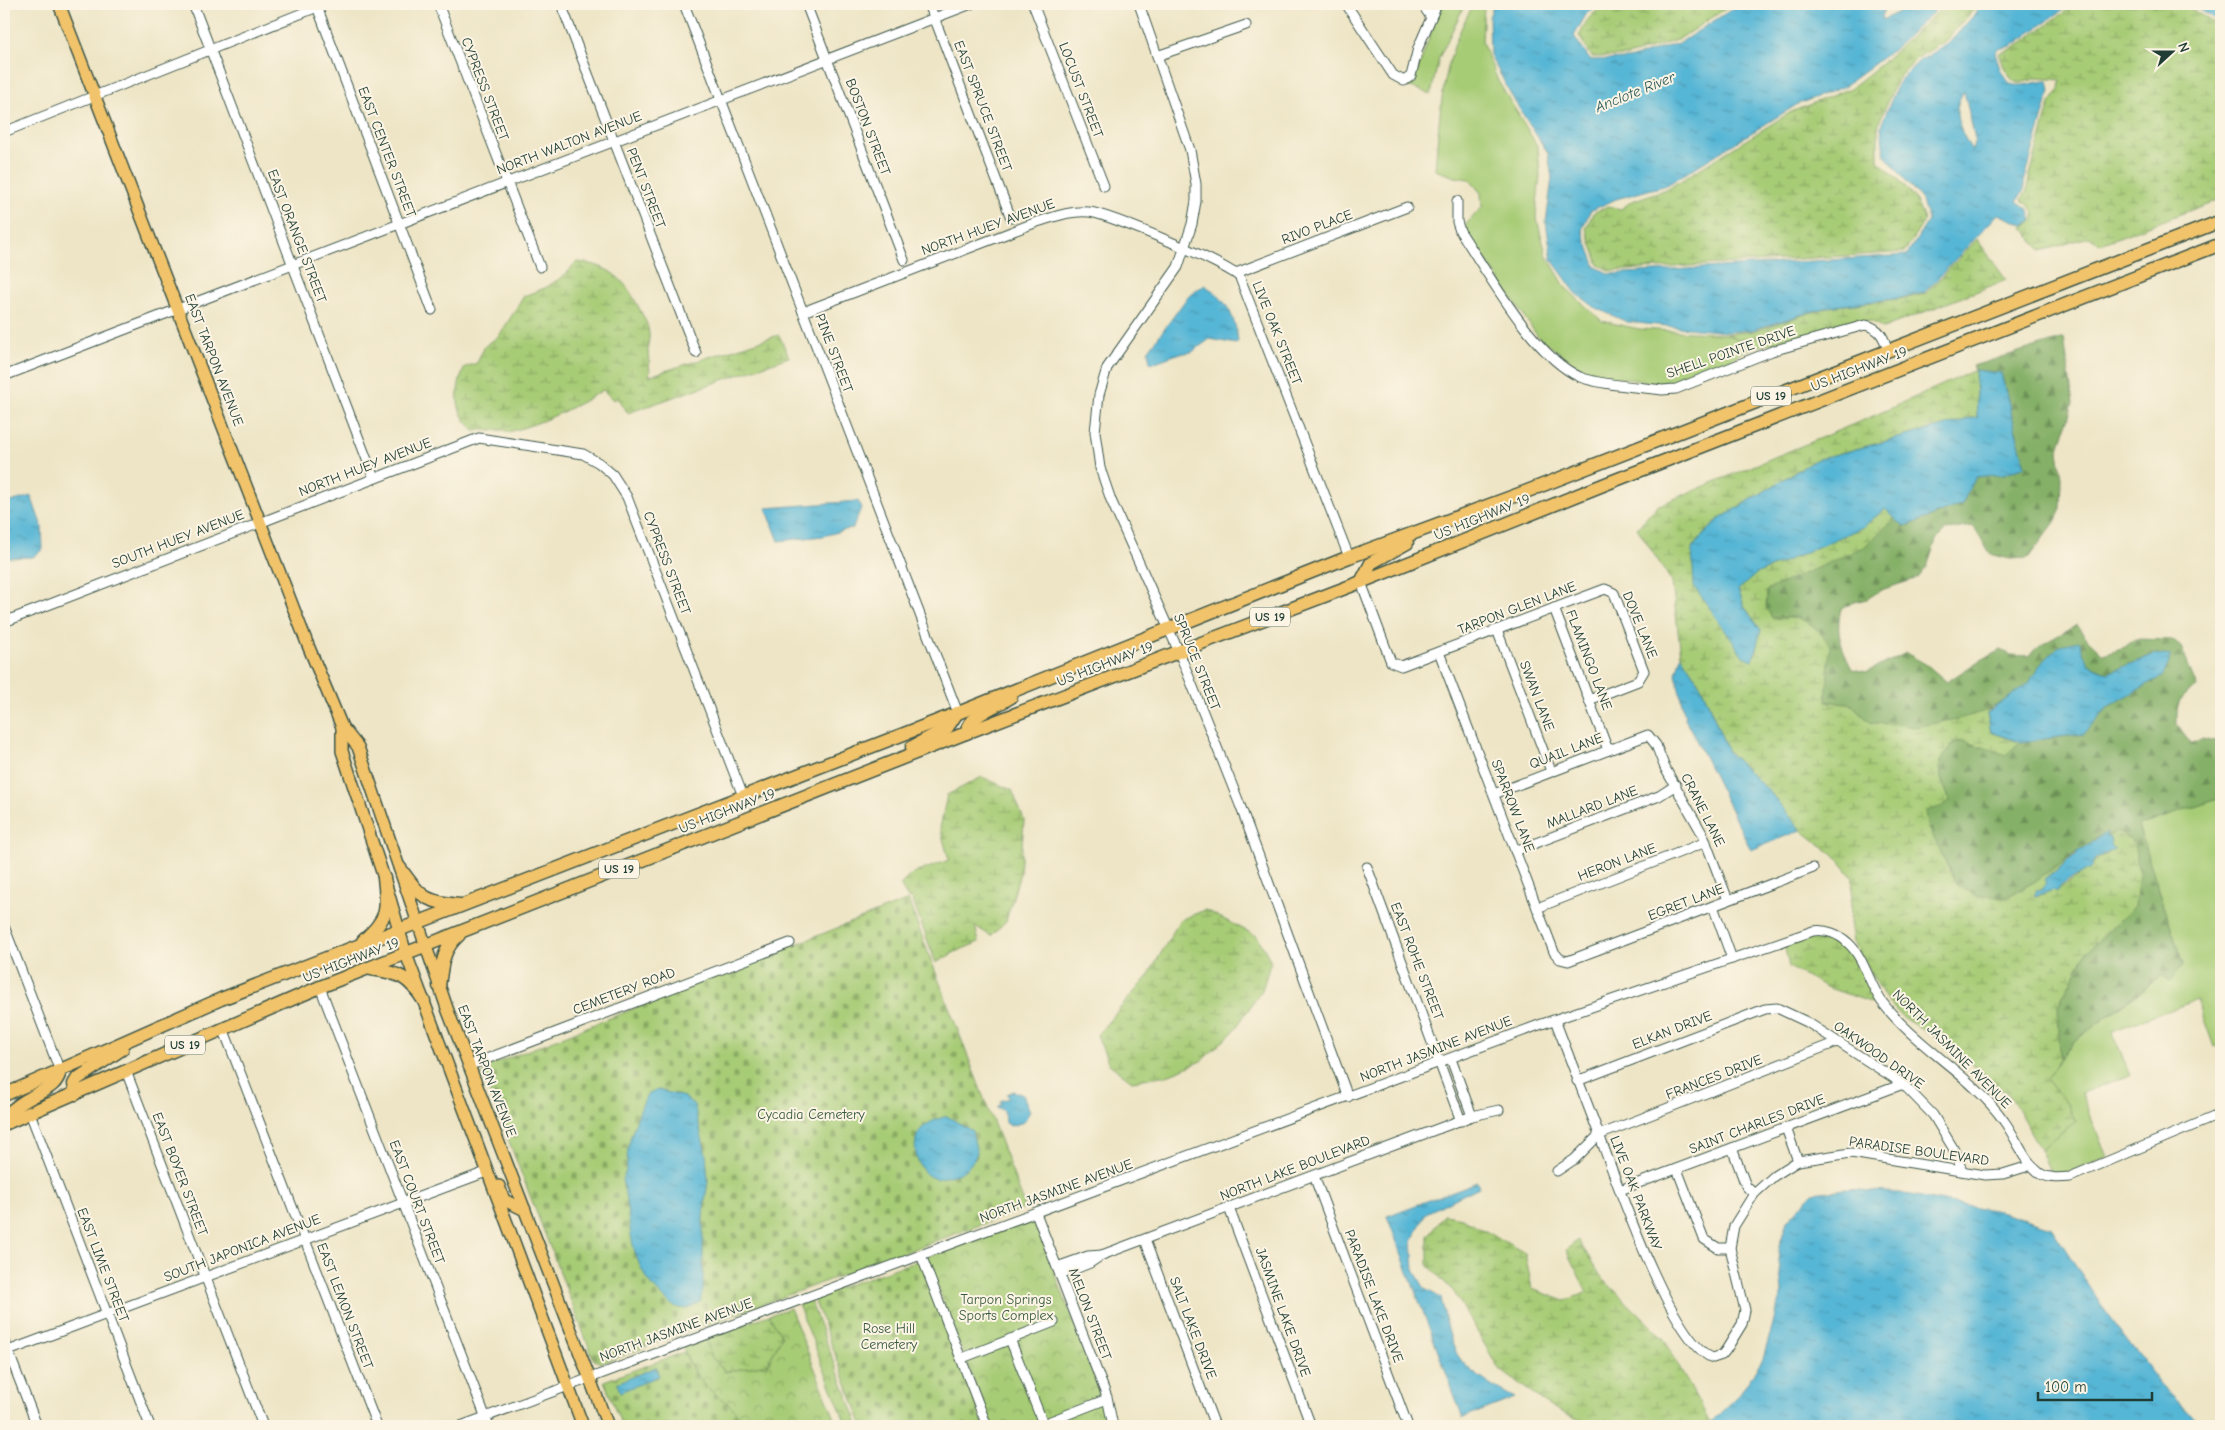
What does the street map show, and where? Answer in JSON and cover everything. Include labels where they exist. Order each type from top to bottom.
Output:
[{"type":"highway","name":"US HIGHWAY 19","points":[[4,1095],[221,999],[958,713],[1349,557],[1442,523],[2221,221]]},
{"type":"highway","name":"US HIGHWAY 19","points":[[4,1124],[76,1094],[222,1028],[368,968],[966,733],[1361,582],[1539,510],[2221,244]]},
{"type":"highway","points":[[2030,318],[2046,301],[2052,287]]},
{"type":"highway","points":[[1361,582],[1364,573],[1371,563],[1442,523]]},
{"type":"highway","points":[[966,733],[967,727],[976,717],[998,706],[1025,686]]},
{"type":"highway","points":[[871,770],[941,732],[952,722],[958,713]]},
{"type":"highway","points":[[400,868],[417,893],[426,899],[462,905]]},
{"type":"highway","points":[[357,946],[378,926],[386,911],[384,878]]},
{"type":"highway","points":[[439,986],[443,956],[450,944],[463,931]]},
{"type":"highway","points":[[368,968],[403,976],[415,986],[424,1001]]},
{"type":"highway","points":[[76,1094],[74,1084],[82,1074],[99,1066],[142,1034]]},
{"type":"highway","points":[[4,1117],[28,1099],[52,1086],[59,1078],[60,1071]]},
{"type":"main road","name":"EAST TARPON AVENUE","points":[[59,4],[260,522],[342,726],[358,747],[468,1066],[608,1426]]},
{"type":"main road","name":"EAST TARPON AVENUE","points":[[342,726],[342,751],[384,878],[406,954],[478,1151],[583,1426]]},
{"type":"main road","points":[[478,1151],[489,1160],[504,1200],[525,1210]]},
{"type":"street","name":"EAST ORANGE STREET","points":[[193,4],[374,478]]},
{"type":"street","name":"CYPRESS STREET","points":[[438,4],[540,267]]},
{"type":"street","name":"PENT STREET","points":[[561,4],[696,353]]},
{"type":"street","name":"PINE STREET","points":[[684,4],[958,713]]},
{"type":"street","name":"BOSTON STREET","points":[[806,4],[904,260]]},
{"type":"street","name":"EAST SPRUCE STREET","points":[[929,4],[1011,218]]},
{"type":"street","name":"NORTH WALTON AVENUE","points":[[4,376],[971,4]]},
{"type":"street","name":"LOCUST STREET","points":[[1033,4],[1104,186]]},
{"type":"street","points":[[1139,4],[1190,150],[1196,184],[1194,217],[1184,249]]},
{"type":"street","points":[[1346,4],[1392,74],[1398,79],[1404,80],[1411,76],[1430,16],[1436,4]]},
{"type":"street","points":[[1422,4],[1430,16]]},
{"type":"street","points":[[4,132],[319,5]]},
{"type":"street","name":"EAST CENTER STREET","points":[[319,5],[432,310]]},
{"type":"street","points":[[1157,56],[1246,25]]},
{"type":"street","name":"SHELL POINTE DRIVE","points":[[1457,201],[1457,222],[1460,231],[1530,335],[1549,355],[1579,376],[1662,390],[1676,389],[1772,351],[1865,325],[1876,329],[1881,334],[1888,351]]},
{"type":"street","name":"RIVO PLACE","points":[[1236,273],[1407,207]]},
{"type":"street","name":"NORTH HUEY AVENUE","points":[[803,312],[1027,226],[1072,212],[1102,214],[1184,249]]},
{"type":"street","name":"LIVE OAK STREET","points":[[1184,249],[1204,255],[1236,273],[1243,285],[1349,557]]},
{"type":"street","name":"SPRUCE STREET","points":[[1184,249],[1178,267],[1136,322],[1106,368],[1099,395],[1095,432],[1100,468],[1111,500],[1179,652],[1240,805],[1348,1097]]},
{"type":"street","name":"CYPRESS STREET","points":[[479,438],[574,451],[599,463],[615,478],[627,497],[743,796]]},
{"type":"street","name":"NORTH HUEY AVENUE","points":[[260,522],[479,438]]},
{"type":"street","name":"SOUTH HUEY AVENUE","points":[[4,622],[260,522]]},
{"type":"street","name":"TARPON GLEN LANE","points":[[1361,582],[1391,662],[1401,666],[1605,589]]},
{"type":"street","name":"DOVE LANE","points":[[1589,700],[1638,681],[1644,671],[1614,593],[1605,589]]},
{"type":"street","name":"FLAMINGO LANE","points":[[1554,608],[1608,750]]},
{"type":"street","name":"SWAN LANE","points":[[1497,630],[1551,771]]},
{"type":"street","name":"SPARROW LANE","points":[[1439,652],[1556,955],[1560,959],[1568,961]]},
{"type":"street","name":"QUAIL LANE","points":[[1494,794],[1648,735]]},
{"type":"street","name":"CRANE LANE","points":[[1648,735],[1656,745],[1665,768],[1676,784],[1706,842],[1728,900]]},
{"type":"street","name":"MALLARD LANE","points":[[1515,851],[1659,796],[1676,784]]},
{"type":"street","name":"HERON LANE","points":[[1537,908],[1706,842]]},
{"type":"street","name":"EAST ROHE STREET","points":[[1367,867],[1461,1121]]},
{"type":"street","name":"EGRET LANE","points":[[1568,961],[1813,868]]},
{"type":"street","points":[[1713,906],[1732,958]]},
{"type":"street","points":[[4,926],[60,1071]]},
{"type":"street","name":"NORTH JASMINE AVENUE","points":[[461,1426],[1555,1020],[1813,931],[1826,931],[1843,938],[1854,949],[1882,1002],[1901,1022],[1983,1096],[2004,1121],[2032,1165],[2042,1174],[2057,1179],[2070,1177],[2221,1114]]},
{"type":"street","name":"CEMETERY ROAD","points":[[468,1066],[790,943]]},
{"type":"street","name":"EAST COURT STREET","points":[[320,988],[489,1426]]},
{"type":"street","name":"OAKWOOD DRIVE","points":[[1777,1008],[1807,1022],[1903,1084],[1933,1115],[1953,1148],[1962,1170]]},
{"type":"street","name":"ELKAN DRIVE","points":[[1577,1081],[1765,1010],[1777,1008]]},
{"type":"street","name":"LIVE OAK PARKWAY","points":[[1555,1020],[1650,1267],[1663,1292],[1698,1348],[1708,1356],[1717,1358]]},
{"type":"street","name":"EAST LEMON STREET","points":[[222,1028],[377,1426]]},
{"type":"street","name":"FRANCES DRIVE","points":[[1599,1135],[1837,1042]]},
{"type":"street","points":[[1451,1059],[1472,1116]]},
{"type":"street","name":"EAST BOYER STREET","points":[[126,1071],[263,1426]]},
{"type":"street","name":"SAINT CHARLES DRIVE","points":[[1620,1190],[1903,1084]]},
{"type":"street","name":"NORTH LAKE BOULEVARD","points":[[1059,1271],[1090,1263],[1102,1255],[1472,1116],[1498,1110]]},
{"type":"street","name":"EAST LIME STREET","points":[[30,1113],[150,1426]]},
{"type":"street","points":[[1786,1128],[1798,1161]]},
{"type":"street","points":[[1557,1171],[1575,1159],[1599,1135]]},
{"type":"street","points":[[1732,1148],[1746,1186],[1754,1194]]},
{"type":"street","name":"PARADISE BOULEVARD","points":[[1717,1358],[1726,1350],[1742,1324],[1745,1310],[1730,1248],[1734,1226],[1754,1194],[1774,1176],[1798,1161],[1852,1153],[1996,1175],[2032,1165]]},
{"type":"street","points":[[1677,1169],[1704,1239],[1718,1248],[1730,1248]]},
{"type":"street","name":"SOUTH JAPONICA AVENUE","points":[[8,1351],[486,1172]]},
{"type":"street","name":"PARADISE LAKE DRIVE","points":[[1314,1176],[1408,1426]]},
{"type":"street","name":"JASMINE LAKE DRIVE","points":[[1229,1208],[1311,1426]]},
{"type":"street","name":"MELON STREET","points":[[1036,1214],[1107,1399],[1113,1426]]},
{"type":"street","name":"SALT LAKE DRIVE","points":[[1145,1240],[1215,1426]]},
{"type":"street","points":[[921,1255],[986,1426]]},
{"type":"street","points":[[965,1357],[1054,1322]]},
{"type":"street","points":[[1010,1339],[1044,1425],[1107,1399]]},
{"type":"street","points":[[4,1340],[37,1426]]},
{"type":"green space","points":[[1443,4],[1465,4],[1439,58],[1431,94],[1401,84],[1410,83],[1415,78]]},
{"type":"green space","points":[[1474,4],[1484,4],[1482,42],[1498,81],[1538,147],[1540,175],[1536,215],[1546,254],[1566,288],[1602,321],[1639,329],[1726,334],[1738,339],[1779,335],[1787,341],[1754,347],[1740,353],[1725,365],[1668,385],[1587,373],[1538,337],[1465,229],[1467,223],[1482,207],[1481,193],[1469,179],[1455,177],[1435,170],[1444,84],[1455,43]]},
{"type":"green space","points":[[1604,4],[1733,4],[1679,39],[1628,56],[1592,57],[1579,36],[1589,18]]},
{"type":"green space","points":[[1946,4],[1979,4],[1945,41],[1917,58],[1897,79],[1878,125],[1878,161],[1912,195],[1924,221],[1905,252],[1611,271],[1599,265],[1586,229],[1593,213],[1608,206],[1621,209],[1632,201],[1669,188],[1791,112],[1851,88],[1880,65]]},
{"type":"green space","points":[[2076,4],[2184,4],[2221,28],[2221,199],[2100,244],[2089,237],[2041,251],[2023,227],[2033,221],[2034,214],[2030,206],[2021,200],[2027,191],[2050,103],[2060,89],[2061,80],[2039,78],[2020,83],[2013,81],[2004,67],[1999,53],[2014,48]]},
{"type":"green space","points":[[1977,239],[2006,280],[1883,328],[1871,321],[1850,324],[1787,341],[1779,335],[1738,339],[1726,334],[1754,331],[1828,307],[1908,298],[1926,293]]},
{"type":"green space","points":[[577,262],[588,263],[606,270],[621,281],[633,296],[648,330],[649,376],[779,335],[789,357],[628,413],[617,398],[613,400],[603,390],[557,415],[533,425],[508,432],[504,430],[474,430],[467,423],[459,409],[459,384],[465,367],[477,363],[485,346],[499,336],[524,296],[547,287],[562,277]]},
{"type":"green space","points":[[2064,338],[2073,403],[2058,452],[2062,477],[2061,509],[2055,522],[2028,558],[2010,559],[1990,554],[1973,526],[1946,530],[1936,540],[1927,567],[1918,578],[1881,590],[1867,599],[1854,602],[1841,609],[1839,617],[1840,640],[1852,669],[1867,672],[1906,653],[1927,665],[1947,682],[1977,662],[2001,650],[2011,655],[2028,656],[2043,644],[2077,625],[2086,638],[2103,654],[2125,647],[2135,639],[2172,640],[2181,647],[2197,687],[2181,698],[2177,711],[2177,725],[2192,744],[2203,739],[2221,743],[2221,798],[2138,826],[2183,964],[2170,982],[2162,975],[2073,1042],[2060,1060],[2058,1005],[2087,951],[2135,906],[2118,832],[2107,837],[2106,833],[2096,838],[2089,847],[2079,850],[2034,882],[2007,897],[1977,896],[1956,884],[1928,826],[1926,811],[1950,801],[1941,779],[1940,761],[1953,743],[1964,741],[2007,755],[2019,742],[2083,734],[2109,706],[2163,676],[2155,654],[2108,673],[2088,664],[2039,666],[2029,683],[2007,700],[1975,715],[1942,724],[1913,727],[1871,723],[1852,705],[1826,701],[1827,678],[1799,617],[1772,618],[1766,607],[1767,590],[1850,550],[1895,518],[1905,527],[1962,504],[1976,477],[2004,474],[2025,466],[2001,373],[1975,370],[1973,366]]},
{"type":"green space","points":[[1975,370],[1977,417],[1815,460],[1718,520],[1692,548],[1761,630],[1745,608],[1738,590],[1756,574],[1863,527],[1885,509],[1895,518],[1864,547],[1767,590],[1766,607],[1772,618],[1792,618],[1806,621],[1830,645],[1826,701],[1852,705],[1871,723],[1914,727],[1962,718],[1992,709],[1987,713],[1991,732],[2019,742],[2007,755],[1964,741],[1953,743],[1940,761],[1941,779],[1950,801],[1940,807],[1926,811],[1928,826],[1956,884],[1977,896],[2007,897],[2034,882],[2078,851],[2045,879],[2047,883],[2039,891],[2037,889],[2038,896],[2069,883],[2096,860],[2108,854],[2112,846],[2107,837],[2118,831],[2134,842],[2139,874],[2135,906],[2087,951],[2058,1005],[2060,1060],[2046,1079],[2067,1104],[2076,1122],[2040,1149],[2011,1097],[1949,1045],[1903,1018],[1886,999],[1853,942],[1850,922],[1853,878],[1837,858],[1801,830],[1769,791],[1728,752],[1701,686],[1681,655],[1672,582],[1637,528],[1657,506],[1878,414]]},
{"type":"green space","points":[[982,777],[1012,790],[1024,820],[1020,873],[1006,921],[991,936],[975,926],[979,942],[955,952],[936,963],[912,899],[908,898],[900,885],[912,874],[949,860],[940,828],[947,795]]},
{"type":"green space","points":[[2221,798],[2221,1044],[2214,1047],[2197,1000],[2112,1031],[2130,1075],[2081,1093],[2107,1157],[2067,1173],[2050,1173],[2040,1149],[2076,1122],[2067,1104],[2046,1079],[2073,1042],[2163,975],[2170,982],[2183,964],[2138,826]]},
{"type":"green space","name":"Cycadia Cemetery","points":[[908,900],[1026,1208],[602,1363],[594,1360],[483,1075],[486,1067]]},
{"type":"green space","points":[[1205,910],[1257,936],[1271,961],[1262,990],[1233,1032],[1200,1062],[1167,1075],[1132,1081],[1109,1064],[1097,1035],[1148,976],[1180,920]]},
{"type":"green space","points":[[1814,936],[1835,939],[1850,951],[1879,1005],[1826,987],[1789,967],[1784,944]]},
{"type":"green space","points":[[1444,1215],[1462,1218],[1525,1253],[1532,1289],[1565,1301],[1587,1292],[1566,1250],[1578,1240],[1602,1278],[1664,1339],[1710,1423],[1707,1426],[1593,1426],[1553,1408],[1499,1369],[1454,1292],[1428,1265],[1428,1236]]},
{"type":"green space","name":"Tarpon Springs Sports Complex","points":[[1034,1219],[1103,1398],[1108,1426],[991,1426],[926,1257]]},
{"type":"green space","name":"Rose Hill Cemetery","points":[[922,1259],[984,1426],[863,1426],[813,1297]]},
{"type":"green space","points":[[810,1300],[859,1426],[847,1426],[798,1304]]},
{"type":"green space","points":[[790,1308],[838,1426],[743,1426],[736,1412],[699,1378],[685,1353],[683,1347],[706,1338],[711,1356],[725,1372],[768,1364],[782,1336],[769,1315]]},
{"type":"green space","points":[[769,1315],[782,1336],[768,1364],[725,1372],[711,1356],[706,1338]]},
{"type":"green space","points":[[684,1352],[693,1370],[726,1402],[734,1407],[743,1426],[622,1426],[604,1381]]},
{"type":"water","name":"Anclote River","points":[[1494,4],[1597,4],[1587,13],[1574,36],[1590,60],[1629,59],[1681,42],[1740,4],[1884,4],[1882,20],[1903,10],[1909,4],[1942,4],[1893,50],[1843,87],[1798,104],[1667,185],[1616,199],[1590,211],[1582,230],[1596,267],[1610,274],[1907,255],[1928,221],[1922,200],[1884,154],[1881,126],[1899,81],[1919,61],[1948,44],[1984,4],[2071,4],[2012,46],[1997,49],[1995,53],[2000,69],[2010,84],[2020,85],[2048,81],[2050,91],[2024,182],[2024,190],[2017,201],[2029,210],[2032,221],[2024,225],[1998,214],[1925,292],[1908,297],[1827,307],[1752,330],[1727,332],[1627,322],[1596,308],[1576,293],[1552,260],[1546,222],[1552,178],[1548,153],[1515,102],[1490,55],[1489,17]],"holes":[[[1964,91],[1975,139],[1972,151],[1958,122],[1957,107]]]},
{"type":"water","points":[[2191,4],[2221,4],[2221,23]]},
{"type":"water","points":[[1204,285],[1212,290],[1228,308],[1237,332],[1238,341],[1236,344],[1210,339],[1192,352],[1177,354],[1153,363],[1150,362],[1148,351],[1189,295]]},
{"type":"water","points":[[1975,370],[2001,373],[2025,466],[2004,474],[1976,477],[1962,504],[1904,527],[1885,509],[1863,527],[1756,574],[1738,590],[1745,608],[1761,630],[1753,660],[1743,656],[1694,586],[1692,548],[1718,520],[1815,460],[1977,417]]},
{"type":"water","points":[[31,496],[42,527],[43,549],[33,557],[4,558],[4,504]]},
{"type":"water","points":[[858,501],[861,508],[853,528],[823,536],[779,541],[766,508]]},
{"type":"water","points":[[2079,641],[2088,664],[2108,673],[2155,654],[2172,656],[2163,676],[2109,706],[2083,734],[2020,742],[1991,732],[1987,713],[2029,683],[2039,666],[2060,645]]},
{"type":"water","points":[[1681,655],[1701,686],[1728,752],[1769,791],[1801,830],[1751,850],[1685,718],[1676,674]]},
{"type":"water","points":[[2107,832],[2106,836],[2110,838],[2111,845],[2115,849],[2095,859],[2090,868],[2060,886],[2057,892],[2054,890],[2034,896],[2037,889],[2039,891],[2047,883],[2045,879],[2078,853],[2078,850],[2086,847]]},
{"type":"water","points":[[659,1090],[684,1097],[694,1105],[706,1154],[708,1181],[703,1216],[703,1290],[700,1302],[686,1308],[679,1308],[666,1300],[643,1272],[633,1244],[622,1179],[626,1168],[630,1138],[643,1104],[648,1094]]},
{"type":"water","points":[[1014,1091],[1023,1095],[1030,1111],[1024,1122],[1011,1126],[1005,1123],[1004,1111],[997,1107],[1001,1104],[1000,1101],[1009,1098],[1007,1094]]},
{"type":"water","points":[[947,1116],[972,1131],[977,1153],[969,1166],[962,1172],[935,1179],[923,1171],[917,1159],[916,1139],[920,1130],[926,1125]]},
{"type":"water","points":[[1477,1182],[1479,1187],[1426,1213],[1412,1241],[1414,1270],[1425,1289],[1441,1298],[1448,1330],[1457,1354],[1479,1377],[1515,1398],[1463,1418],[1387,1216]]},
{"type":"water","points":[[1845,1189],[1900,1193],[2003,1212],[2051,1227],[2106,1312],[2160,1384],[2203,1426],[1707,1426],[1740,1394],[1763,1359],[1782,1292],[1778,1250],[1787,1221],[1813,1193]]},
{"type":"water","points":[[656,1367],[659,1376],[620,1392],[617,1383]]}]
